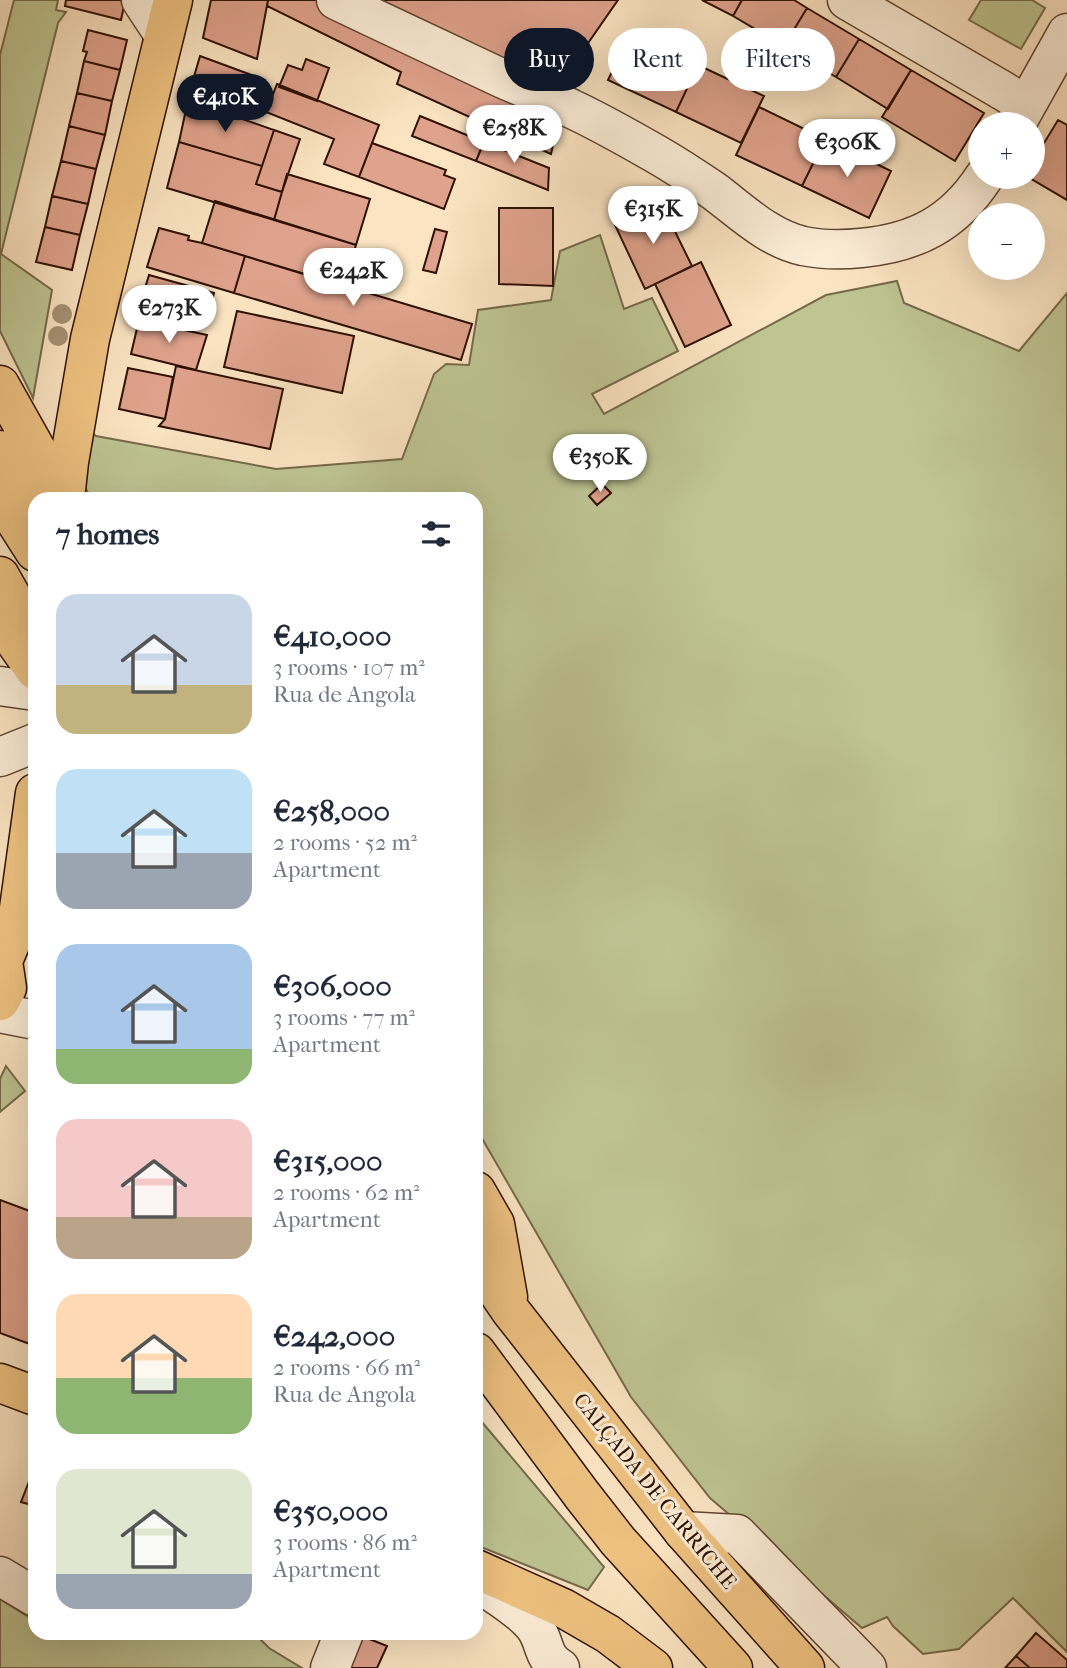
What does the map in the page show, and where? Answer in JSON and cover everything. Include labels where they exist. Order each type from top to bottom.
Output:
[{"type":"main road","points":[[65,492],[90,339],[168,18]]},
{"type":"main road","points":[[0,386],[12,477],[28,529]]},
{"type":"main road","points":[[12,477],[47,492]]},
{"type":"main road","points":[[0,576],[28,626]]},
{"type":"main road","points":[[0,620],[28,660]]},
{"type":"main road","points":[[0,1001],[7,988],[2,962],[16,930],[10,898],[28,830]]},
{"type":"main road","points":[[483,1203],[495,1224],[510,1310]]},
{"type":"main road","name":"CALÇADA DE CARRICHE","points":[[483,1270],[510,1310],[683,1531],[805,1668]]},
{"type":"main road","points":[[483,1361],[618,1541],[733,1668]]},
{"type":"main road","points":[[0,1383],[28,1393]]},
{"type":"main road","points":[[483,1572],[563,1608],[608,1634],[653,1668]]},
{"type":"street","points":[[141,0],[168,18]]},
{"type":"street","points":[[336,0],[573,109],[665,160],[713,191],[765,231],[801,246],[846,249],[892,244],[910,239],[944,221],[976,189]]},
{"type":"street","points":[[847,0],[1005,92],[1019,112]]},
{"type":"street","points":[[1023,112],[1067,33]]},
{"type":"street","points":[[0,686],[28,690]]},
{"type":"street","points":[[0,757],[28,746]]},
{"type":"street","points":[[0,1013],[28,1019]]},
{"type":"street","points":[[683,1531],[737,1534],[867,1668]]},
{"type":"street","points":[[0,1576],[28,1593]]},
{"type":"street","points":[[483,1586],[529,1620],[536,1628],[547,1656],[560,1668]]},
{"type":"street","points":[[330,1668],[341,1640]]},
{"type":"green space","points":[[14,0],[58,0],[56,10],[66,12],[58,23],[1,254],[52,290],[33,398],[0,331],[0,55]]},
{"type":"green space","points":[[981,0],[1032,0],[1045,8],[1021,49],[969,20]]},
{"type":"green space","points":[[600,235],[624,309],[652,298],[678,351],[592,394],[604,414],[826,295],[897,281],[904,303],[1019,351],[1067,293],[1067,1652],[1013,1598],[959,1649],[923,1654],[887,1617],[862,1628],[710,1498],[631,1397],[483,1140],[483,492],[88,492],[69,462],[76,420],[96,436],[276,469],[402,459],[434,374],[446,364],[469,365],[478,310],[551,300],[560,251]]},
{"type":"green space","points":[[6,1066],[25,1091],[0,1112],[0,1079]]},
{"type":"green space","points":[[483,1423],[604,1567],[588,1590],[483,1548]]},
{"type":"green space","points":[[0,1599],[28,1617],[28,1640],[261,1640],[302,1668],[0,1668]]},
{"type":"building","points":[[66,0],[121,0],[124,6],[121,20],[65,6]]},
{"type":"building","points":[[211,0],[268,0],[257,59],[203,38]]},
{"type":"building","points":[[268,0],[321,0],[559,119],[551,154],[397,84],[401,72],[267,6]]},
{"type":"building","points":[[358,0],[618,0],[594,35],[594,28],[504,28],[504,71]]},
{"type":"building","points":[[702,0],[742,0],[733,16]]},
{"type":"building","points":[[742,0],[794,0],[807,8],[795,28],[753,28],[733,16]]},
{"type":"building","points":[[807,8],[859,39],[836,77],[835,28],[795,28]]},
{"type":"building","points":[[88,30],[127,40],[120,70],[84,61],[87,52],[83,51]]},
{"type":"building","points":[[859,39],[911,70],[888,109],[836,77]]},
{"type":"building","points":[[200,56],[265,80],[253,110],[191,87]]},
{"type":"building","points":[[306,59],[329,68],[317,101],[279,87],[288,65],[302,70]]},
{"type":"building","points":[[84,61],[120,70],[112,101],[77,93]]},
{"type":"building","points":[[707,69],[721,76],[721,91],[753,91],[764,96],[741,143],[676,112],[686,91],[707,91]]},
{"type":"building","points":[[911,70],[982,112],[968,112],[968,139],[955,161],[882,117]]},
{"type":"building","points":[[277,84],[379,125],[359,177],[324,164],[334,139],[266,112]]},
{"type":"building","points":[[631,91],[686,91],[676,112]]},
{"type":"building","points":[[77,93],[112,101],[105,135],[69,126]]},
{"type":"building","points":[[188,100],[274,130],[262,166],[179,142]]},
{"type":"building","points":[[759,107],[825,139],[802,186],[736,155]]},
{"type":"building","points":[[420,116],[484,142],[476,161],[412,136]]},
{"type":"building","points":[[1058,120],[1067,125],[1067,200],[1045,187],[1045,142]]},
{"type":"building","points":[[69,126],[105,135],[96,169],[61,161]]},
{"type":"building","points":[[274,130],[300,139],[282,192],[256,184]]},
{"type":"building","points":[[825,139],[891,171],[869,218],[802,186]]},
{"type":"building","points":[[179,142],[262,166],[256,184],[282,192],[274,220],[167,188]]},
{"type":"building","points":[[484,142],[549,168],[548,190],[476,161]]},
{"type":"building","points":[[372,143],[446,170],[444,175],[455,179],[444,209],[359,177]]},
{"type":"building","points":[[61,161],[96,169],[88,204],[52,196]]},
{"type":"building","points":[[287,174],[370,199],[356,245],[274,220]]},
{"type":"building","points":[[52,196],[88,204],[80,235],[45,227]]},
{"type":"building","points":[[215,201],[356,245],[343,286],[202,243]]},
{"type":"building","points":[[661,203],[692,266],[645,289],[615,225]]},
{"type":"building","points":[[499,208],[553,208],[553,286],[499,284]]},
{"type":"building","points":[[45,227],[80,235],[72,270],[36,262]]},
{"type":"building","points":[[159,228],[189,236],[188,240],[245,256],[234,293],[147,267]]},
{"type":"building","points":[[435,229],[447,232],[436,273],[423,270]]},
{"type":"building","points":[[245,256],[472,324],[461,360],[234,293]]},
{"type":"building","points":[[701,262],[731,325],[685,347],[655,284]]},
{"type":"building","points":[[149,275],[214,293],[205,326],[139,308]]},
{"type":"building","points":[[237,311],[354,336],[342,393],[224,367]]},
{"type":"building","points":[[139,320],[207,335],[196,370],[131,354]]},
{"type":"building","points":[[176,366],[283,389],[270,449],[159,426],[165,419]]},
{"type":"building","points":[[128,368],[173,377],[165,419],[119,409]]},
{"type":"building","points":[[602,484],[611,493],[597,505],[589,496]]},
{"type":"building","points":[[0,1200],[28,1210],[28,1343],[0,1333]]},
{"type":"building","points":[[28,1484],[28,1504],[21,1502]]},
{"type":"building","points":[[1036,1633],[1067,1660],[1067,1668],[1030,1668],[1016,1656]]},
{"type":"building","points":[[355,1640],[372,1640],[387,1646],[377,1668],[343,1668]]},
{"type":"building","points":[[1016,1656],[1030,1668],[1005,1668]]}]
